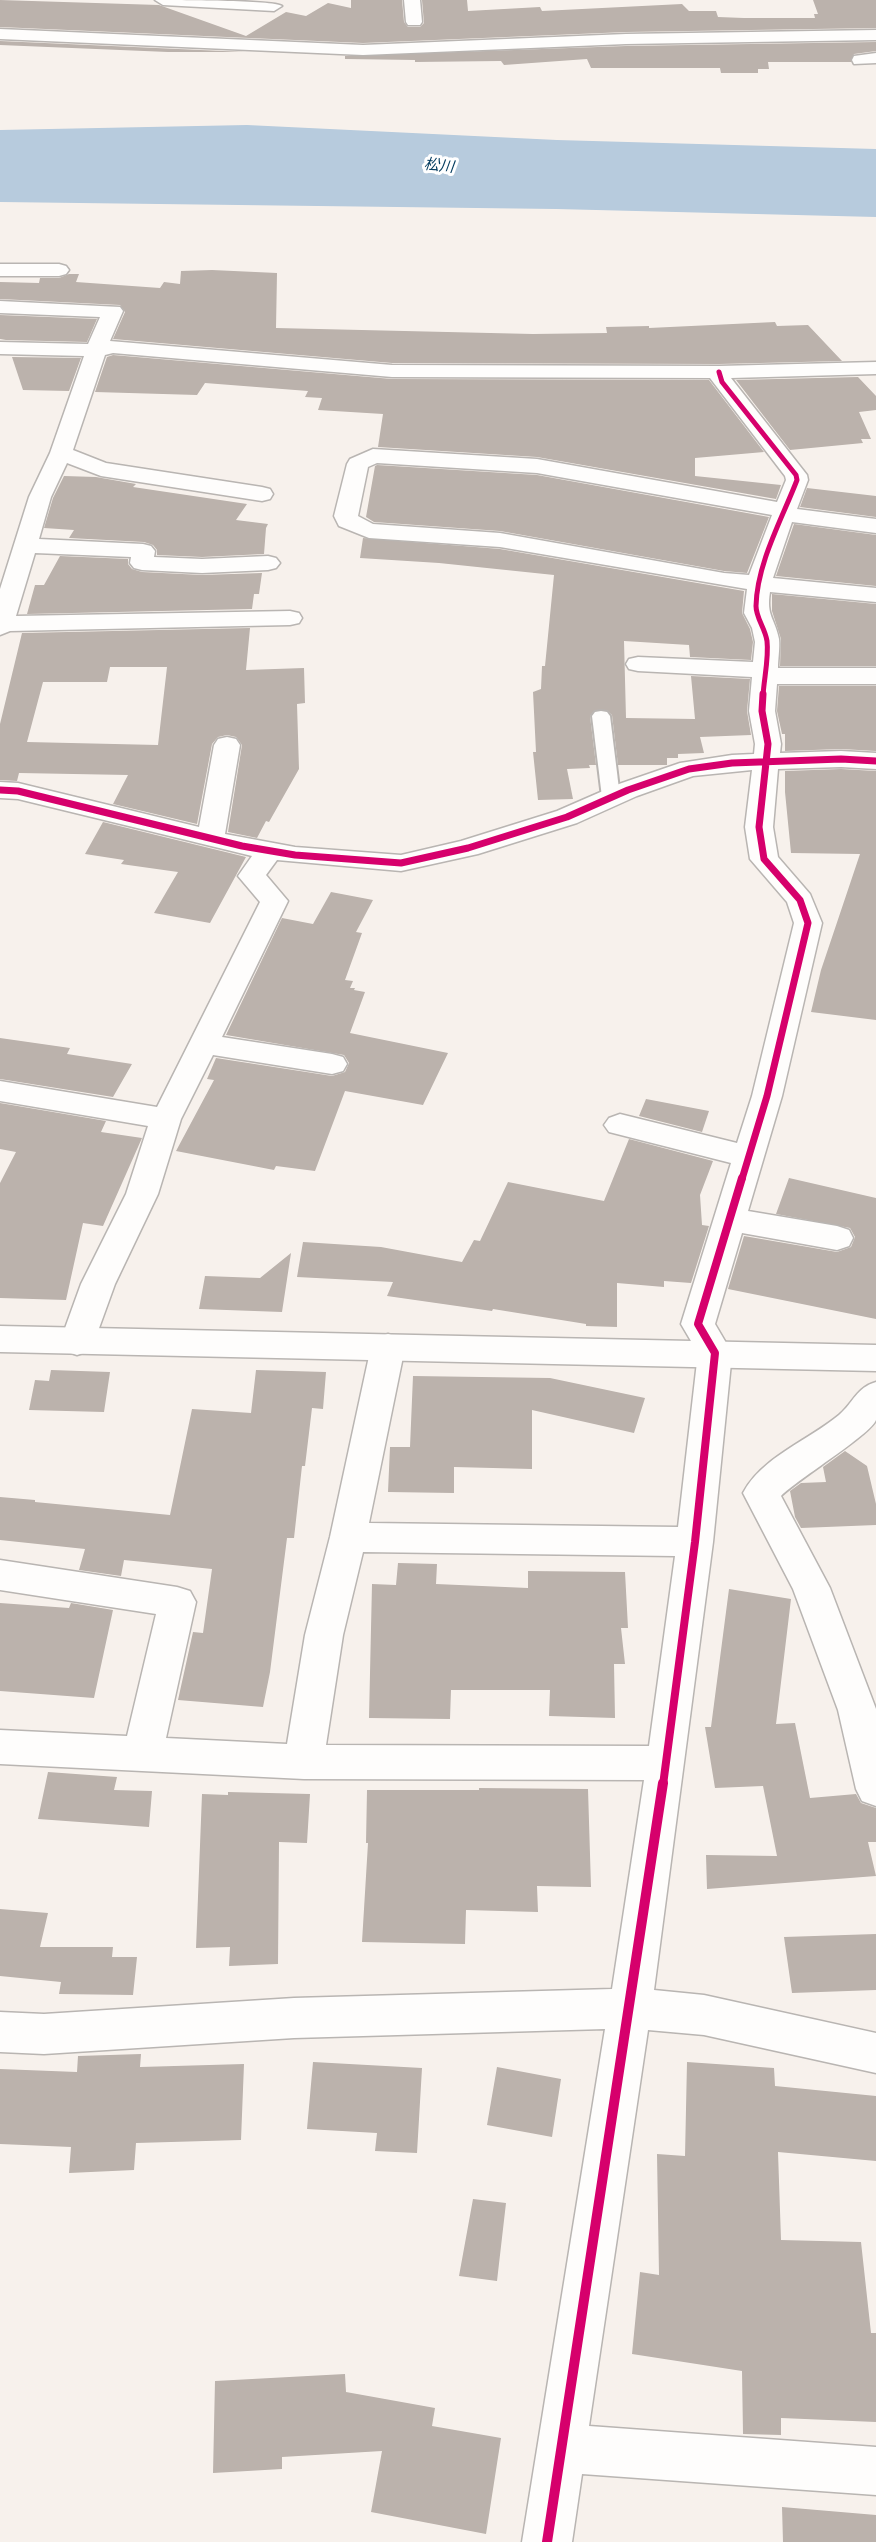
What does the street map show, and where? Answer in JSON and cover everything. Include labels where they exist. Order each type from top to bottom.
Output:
[{"type":"street","points":[[163,0],[276,3],[251,46]]},
{"type":"street","points":[[412,0],[414,22]]},
{"type":"street","points":[[0,34],[251,46],[405,50],[626,39],[876,35]]},
{"type":"street","points":[[0,270],[59,270]]},
{"type":"street","points":[[0,307],[113,311],[96,350],[62,453],[40,497],[0,626],[290,618]]},
{"type":"street","points":[[0,348],[96,350],[113,347],[392,371],[719,372],[876,368]]},
{"type":"street","points":[[548,2542],[630,2008],[666,1763],[695,1542],[715,1353],[698,1324],[767,1096],[808,923],[800,900],[764,859],[759,827],[768,744],[762,711],[767,642],[764,628],[756,613],[756,603],[763,567],[797,480],[796,475],[722,382],[719,372]]},
{"type":"street","points":[[62,453],[100,469],[262,494]]},
{"type":"street","points":[[876,526],[785,512],[537,466],[374,456],[358,464],[347,520],[369,531],[500,540],[760,584],[876,595]]},
{"type":"street","points":[[25,545],[143,551],[142,563],[202,566],[268,563]]},
{"type":"street","points":[[638,664],[765,673],[876,676]]},
{"type":"street","points":[[210,839],[227,745]]},
{"type":"street","points":[[0,790],[18,791],[210,839],[269,851],[346,860],[401,863],[468,848],[567,817],[611,797],[689,769],[765,761],[841,759],[876,761]]},
{"type":"street","points":[[76,1342],[98,1284],[142,1194],[166,1119],[274,902],[252,876],[269,851]]},
{"type":"street","points":[[203,1044],[332,1064]]},
{"type":"street","points":[[0,1091],[166,1119]]},
{"type":"street","points":[[620,1125],[749,1157]]},
{"type":"street","points":[[730,1219],[837,1238]]},
{"type":"street","points":[[0,1340],[876,1358]]},
{"type":"street","points":[[304,1762],[324,1635],[348,1537],[388,1347]]},
{"type":"street","points":[[876,1395],[853,1423],[781,1474],[761,1493],[811,1588],[864,1697],[876,1790]]},
{"type":"street","points":[[348,1537],[695,1542]]},
{"type":"street","points":[[0,1575],[177,1602],[143,1754]]},
{"type":"street","points":[[0,1746],[304,1762],[666,1763]]},
{"type":"street","points":[[0,2032],[44,2034],[294,2018],[630,2008],[704,2015],[876,2054]]},
{"type":"street","points":[[562,2448],[876,2471]]},
{"type":"lane","points":[[601,716],[611,797]]},
{"type":"water","name":"松川","points":[[247,125],[557,140],[876,149],[876,217],[556,209],[0,202],[0,130]]},
{"type":"building","points":[[0,0],[159,5],[246,36],[286,12],[306,16],[328,3],[351,8],[351,0],[402,0],[404,22],[408,27],[420,27],[424,23],[422,0],[467,0],[468,11],[540,7],[542,11],[682,4],[689,11],[716,11],[718,17],[815,18],[814,14],[818,14],[813,0],[876,0],[876,28],[626,32],[363,43],[0,27]]},
{"type":"building","points":[[0,41],[245,52],[168,52],[0,45]]},
{"type":"building","points":[[876,42],[876,51],[854,54],[851,62],[768,62],[769,69],[758,69],[758,73],[721,73],[720,68],[591,68],[587,59],[504,65],[501,61],[415,62],[415,60],[345,59],[345,56],[626,46]]},
{"type":"building","points":[[181,271],[277,273],[276,328],[533,334],[607,333],[606,327],[649,326],[649,328],[775,322],[777,326],[808,325],[842,361],[719,364],[392,363],[113,339],[125,312],[120,305],[0,299],[0,282],[39,283],[40,278],[59,278],[69,274],[79,274],[76,282],[160,288],[164,282],[180,284]]},
{"type":"building","points":[[0,315],[97,319],[87,342],[6,340],[0,339]]},
{"type":"building","points":[[113,355],[392,379],[709,380],[764,452],[695,458],[695,476],[781,485],[776,499],[537,457],[378,447],[383,414],[318,410],[322,398],[305,397],[308,391],[205,383],[197,395],[95,392],[107,357]]},
{"type":"building","points":[[12,357],[81,358],[69,391],[23,390]]},
{"type":"building","points":[[858,377],[876,396],[876,410],[859,412],[871,439],[861,439],[863,443],[790,450],[736,380]]},
{"type":"building","points":[[377,465],[537,475],[769,517],[747,573],[724,571],[500,531],[374,522],[366,517]]},
{"type":"building","points":[[64,476],[96,477],[136,484],[133,487],[247,504],[236,520],[268,524],[264,554],[202,557],[157,555],[157,550],[153,545],[144,542],[69,538],[74,530],[44,528],[53,498]]},
{"type":"building","points":[[807,488],[876,496],[876,517],[800,507]]},
{"type":"building","points":[[794,524],[876,535],[876,586],[776,576]]},
{"type":"building","points":[[363,538],[500,549],[744,591],[742,613],[750,629],[753,642],[751,660],[690,657],[689,645],[624,641],[626,718],[695,719],[691,676],[750,679],[747,711],[751,735],[700,737],[704,753],[678,754],[678,758],[667,758],[667,765],[618,765],[612,715],[607,710],[595,710],[590,716],[596,765],[589,765],[590,768],[567,769],[573,799],[538,800],[533,752],[536,752],[533,692],[541,689],[554,575],[439,563],[360,558]]},
{"type":"building","points":[[60,556],[128,559],[128,564],[132,569],[142,572],[202,575],[262,573],[259,594],[254,594],[252,609],[27,614],[35,585],[44,585]]},
{"type":"building","points":[[772,594],[876,604],[876,666],[780,666],[781,639],[772,611]]},
{"type":"building","points":[[250,628],[246,670],[304,668],[305,703],[297,704],[299,769],[269,822],[266,821],[257,838],[228,832],[242,745],[236,737],[227,735],[218,737],[212,744],[197,824],[113,804],[128,775],[19,773],[17,781],[0,780],[0,724],[22,633]],"holes":[[[110,667],[167,667],[158,745],[27,742],[43,682],[107,682]]]},
{"type":"building","points":[[779,686],[876,686],[876,751],[841,749],[785,751],[785,734],[782,734],[777,711]]},
{"type":"building","points":[[841,769],[876,771],[876,1020],[811,1012],[821,970],[860,854],[791,853],[785,771]]},
{"type":"building","points":[[103,822],[246,857],[210,923],[154,913],[178,872],[121,864],[124,860],[85,854]]},
{"type":"building","points":[[331,892],[373,900],[356,932],[362,933],[345,980],[353,981],[350,988],[365,992],[350,1033],[448,1053],[423,1105],[345,1091],[315,1171],[276,1166],[274,1170],[176,1151],[214,1080],[207,1079],[216,1058],[332,1076],[345,1072],[349,1063],[344,1055],[226,1035],[282,918],[313,924]]},
{"type":"building","points":[[0,1038],[70,1048],[67,1054],[132,1064],[113,1097],[0,1079]]},
{"type":"building","points":[[646,1099],[709,1111],[702,1132],[639,1116]]},
{"type":"building","points":[[0,1103],[106,1121],[101,1132],[142,1138],[103,1226],[83,1223],[66,1300],[0,1298],[0,1183],[16,1152],[0,1149]]},
{"type":"building","points":[[629,1139],[713,1161],[700,1195],[702,1225],[709,1226],[691,1283],[664,1281],[664,1287],[617,1283],[617,1327],[586,1326],[586,1324],[493,1309],[492,1311],[387,1296],[393,1282],[297,1277],[303,1242],[381,1247],[462,1262],[474,1240],[480,1241],[508,1182],[604,1201]]},
{"type":"building","points":[[789,1178],[876,1198],[876,1319],[728,1289],[744,1236],[837,1252],[851,1247],[855,1237],[850,1228],[776,1214]]},
{"type":"building","points":[[291,1253],[282,1312],[199,1309],[205,1276],[260,1278]]},
{"type":"building","points":[[51,1370],[110,1372],[104,1412],[29,1410],[35,1380],[49,1381]]},
{"type":"building","points":[[256,1370],[326,1372],[323,1409],[312,1408],[305,1466],[302,1466],[294,1538],[287,1538],[270,1672],[263,1707],[178,1700],[193,1632],[203,1633],[212,1569],[124,1560],[121,1576],[79,1570],[85,1549],[0,1540],[0,1497],[170,1515],[192,1409],[251,1413]]},
{"type":"building","points":[[413,1376],[550,1378],[645,1398],[634,1433],[532,1410],[532,1469],[454,1467],[454,1493],[388,1492],[390,1447],[410,1447]]},
{"type":"building","points":[[845,1451],[867,1466],[876,1504],[876,1525],[801,1528],[795,1517],[790,1491],[801,1483],[826,1482],[823,1467]]},
{"type":"building","points":[[398,1563],[437,1564],[436,1584],[528,1588],[528,1571],[625,1572],[628,1628],[621,1628],[625,1664],[614,1664],[615,1718],[549,1716],[550,1690],[451,1690],[450,1719],[369,1718],[372,1584],[396,1585]]},
{"type":"building","points":[[729,1589],[791,1599],[776,1724],[795,1723],[810,1798],[856,1794],[861,1803],[876,1808],[876,1842],[868,1842],[876,1876],[707,1889],[706,1855],[777,1856],[763,1786],[715,1788],[705,1727],[711,1727]]},
{"type":"building","points":[[0,1603],[69,1608],[71,1603],[113,1610],[94,1698],[0,1691]]},
{"type":"building","points":[[48,1772],[117,1777],[114,1790],[152,1791],[149,1827],[38,1819]]},
{"type":"building","points":[[479,1788],[588,1789],[591,1887],[537,1886],[538,1912],[466,1910],[465,1944],[362,1942],[368,1843],[366,1843],[367,1790],[479,1790]]},
{"type":"building","points":[[228,1792],[310,1794],[307,1843],[279,1842],[278,1964],[229,1966],[230,1947],[196,1948],[202,1794],[228,1795]]},
{"type":"building","points":[[0,1909],[48,1913],[40,1947],[113,1947],[112,1957],[137,1957],[133,1995],[59,1994],[61,1982],[0,1976]]},
{"type":"building","points":[[876,1934],[876,1990],[792,1993],[784,1937]]},
{"type":"building","points":[[141,2054],[140,2067],[244,2064],[241,2140],[136,2143],[134,2170],[69,2173],[71,2147],[0,2144],[0,2069],[77,2072],[78,2056]]},
{"type":"building","points":[[313,2062],[422,2068],[417,2153],[375,2151],[377,2133],[307,2129]]},
{"type":"building","points":[[687,2062],[774,2068],[775,2086],[876,2096],[876,2161],[778,2152],[781,2240],[861,2242],[871,2333],[876,2333],[876,2422],[781,2418],[781,2435],[743,2434],[742,2371],[632,2354],[640,2272],[659,2275],[657,2154],[685,2156]]},
{"type":"building","points":[[497,2067],[561,2079],[552,2137],[487,2125]]},
{"type":"building","points":[[473,2199],[506,2203],[497,2281],[459,2276]]},
{"type":"building","points":[[345,2374],[346,2392],[435,2408],[432,2426],[501,2438],[486,2534],[371,2512],[382,2451],[282,2457],[282,2469],[213,2473],[215,2381]]},
{"type":"building","points":[[782,2507],[876,2515],[876,2542],[783,2542]]},
{"type":"cycle path","points":[[547,2542],[630,2008],[666,1763],[695,1542],[715,1353],[698,1324],[767,1096],[808,923],[800,900],[764,859],[759,827],[768,744],[762,711],[767,642],[764,628],[756,613],[756,603],[763,567],[797,480],[796,475],[722,382],[719,372]]},
{"type":"cycle path","points":[[0,790],[18,791],[242,846],[295,855],[401,863],[468,848],[567,817],[628,790],[689,769],[732,763],[841,759],[876,761]]}]
